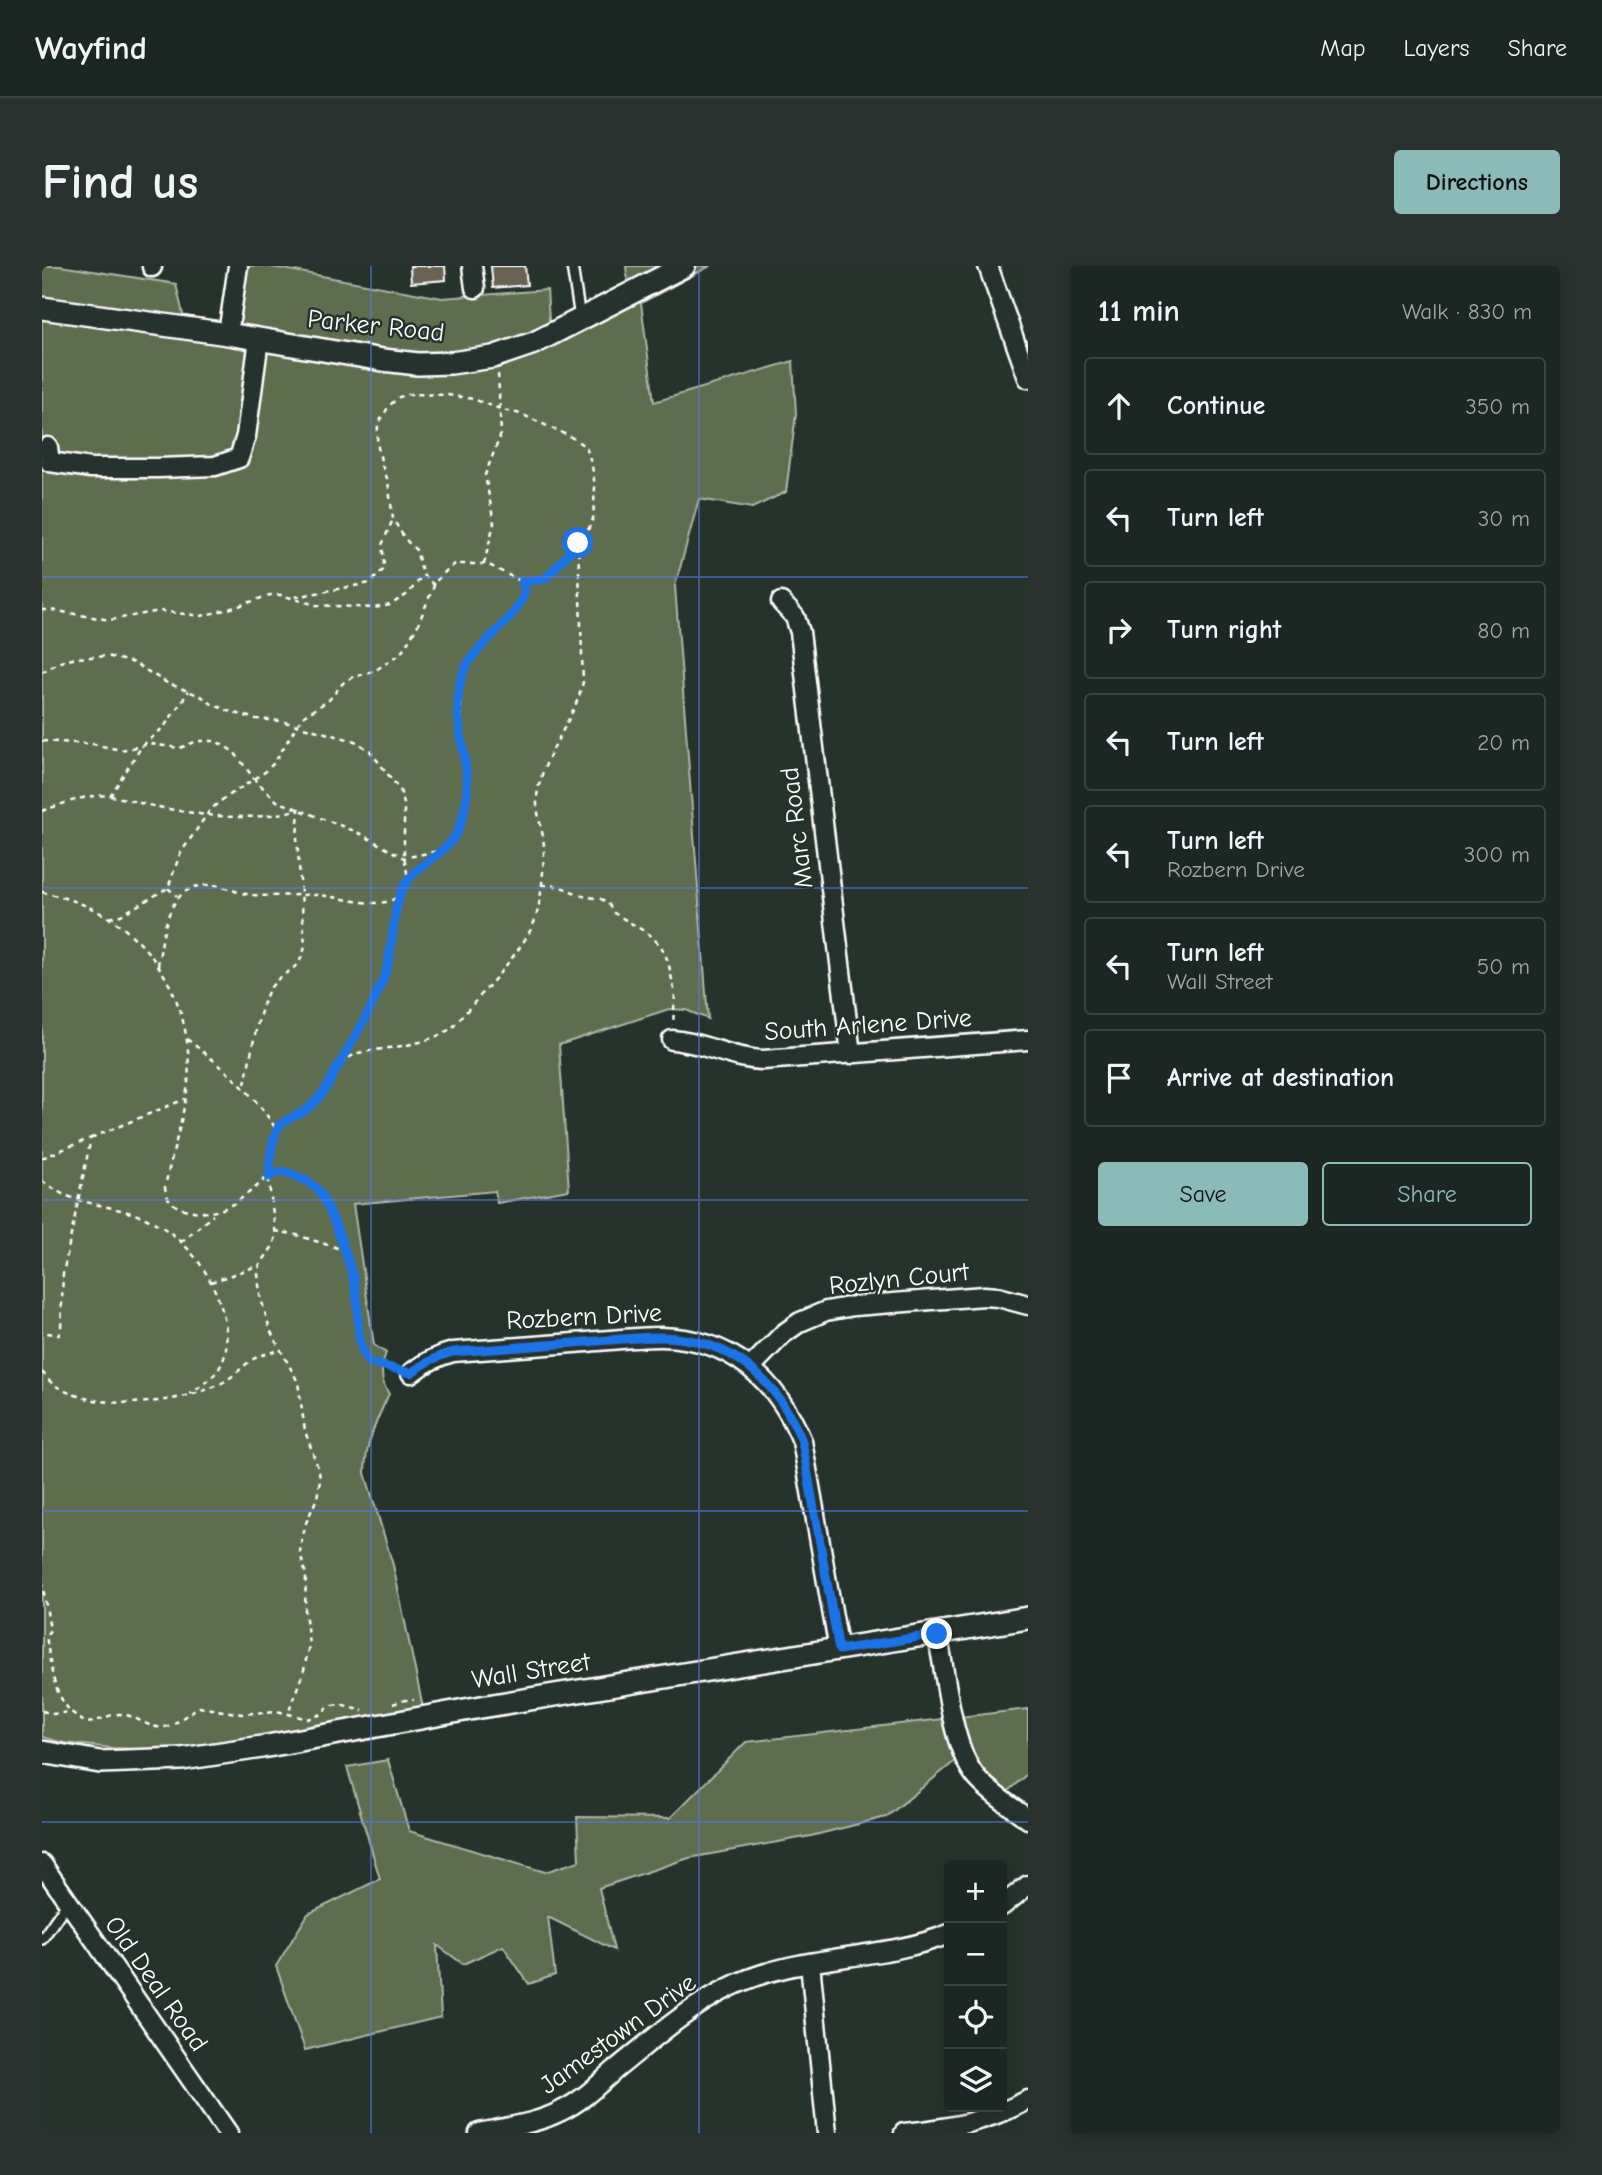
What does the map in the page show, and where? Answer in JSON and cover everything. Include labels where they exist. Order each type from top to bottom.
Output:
[{"type":"street","points":[[228,334],[239,266]]},
{"type":"street","points":[[472,266],[475,288]]},
{"type":"street","name":"Parker Road","points":[[42,308],[228,334],[383,360],[451,363],[497,356],[534,344],[684,266]]},
{"type":"street","points":[[988,266],[1028,378]]},
{"type":"street","points":[[48,447],[50,462],[91,468],[215,466],[239,458],[246,436],[259,339]]},
{"type":"street","name":"Marc Road","points":[[781,602],[795,617],[800,632],[851,1054]]},
{"type":"street","name":"South Arlene Drive","points":[[672,1040],[699,1043],[739,1057],[754,1059],[1028,1040]]},
{"type":"street","name":"Rozlyn Court","points":[[751,1367],[783,1334],[811,1317],[837,1308],[984,1296],[1028,1305]]},
{"type":"street","name":"Rozbern Drive","points":[[411,1373],[426,1362],[453,1352],[663,1337],[701,1343],[722,1350],[751,1367],[776,1393],[793,1418],[802,1441],[839,1650]]},
{"type":"street","name":"Wall Street","points":[[42,1752],[100,1762],[182,1759],[1028,1618]]},
{"type":"street","points":[[937,1634],[961,1752],[968,1766],[985,1786],[1028,1819]]},
{"type":"street","name":"Old Deal Road","points":[[42,1864],[228,2133]]},
{"type":"street","points":[[1007,1902],[1028,1885]]},
{"type":"street","name":"Jamestown Drive","points":[[479,2133],[533,2122],[559,2113],[582,2098],[668,2026],[702,2003],[757,1976],[783,1968],[910,1946],[944,1936]]},
{"type":"street","points":[[810,1963],[827,2133]]},
{"type":"street","points":[[904,2133],[968,2124],[989,2118],[1028,2100]]},
{"type":"lane","points":[[572,266],[580,320]]},
{"type":"lane","points":[[42,1939],[67,1903]]},
{"type":"path","points":[[484,564],[494,523],[485,475],[500,434],[497,356]]},
{"type":"path","points":[[109,918],[121,915],[168,888],[180,854],[205,816],[222,800],[255,780],[275,762],[304,716],[329,700],[343,683],[376,670],[400,654],[417,627],[434,585],[455,564],[484,564],[522,582],[545,579],[585,537],[593,519],[595,487],[586,447],[571,437],[521,414],[500,410],[473,399],[411,394],[399,397],[389,406],[378,424],[377,443],[388,481],[393,519],[405,539],[416,550],[423,575],[434,585]]},
{"type":"path","points":[[292,598],[370,583],[383,570],[382,545],[393,519]]},
{"type":"path","points":[[338,1066],[358,1054],[426,1040],[442,1035],[453,1027],[513,957],[536,919],[542,885],[544,848],[535,803],[540,781],[579,698],[583,682],[578,543]]},
{"type":"path","points":[[42,610],[110,620],[160,611],[202,616],[270,595],[281,595],[316,605],[374,608],[390,605],[408,594],[423,575]]},
{"type":"path","points":[[288,1713],[304,1670],[309,1645],[305,1610],[306,1575],[300,1553],[306,1523],[317,1498],[320,1480],[305,1432],[298,1382],[264,1314],[258,1274],[260,1265],[273,1246],[275,1231],[269,1177],[274,1137],[280,1125],[305,1111],[331,1080],[380,986],[401,896],[408,879],[454,838],[466,801],[467,782],[459,718],[461,679],[474,656],[515,612],[525,591],[522,582]]},
{"type":"path","points":[[42,672],[60,662],[76,658],[107,656],[134,663],[167,683],[231,712],[256,719],[297,724],[355,741],[370,751],[400,790],[404,804],[404,858],[408,879]]},
{"type":"path","points":[[110,796],[142,746],[164,727],[189,691]]},
{"type":"path","points":[[42,741],[93,744],[121,750],[150,744],[180,748],[197,741],[216,741],[234,752],[255,780],[277,801],[357,832],[404,858],[441,851]]},
{"type":"path","points":[[42,811],[86,797],[110,796],[205,816],[253,818],[299,810]]},
{"type":"path","points":[[244,1089],[270,988],[302,960],[305,946],[297,838],[299,810]]},
{"type":"path","points":[[159,965],[164,931],[177,896],[190,889],[208,885],[225,887],[248,895],[301,895],[375,902],[385,902],[401,896]]},
{"type":"path","points":[[542,885],[559,886],[607,902],[614,913],[649,934],[661,946],[668,961],[675,994],[672,1040]]},
{"type":"path","points":[[168,888],[177,896]]},
{"type":"path","points":[[42,892],[92,908],[109,918],[138,942],[159,965],[182,1014],[187,1038],[188,1069],[185,1099],[165,1187],[166,1195],[180,1208],[201,1213],[216,1212]]},
{"type":"path","points":[[187,1038],[244,1089],[267,1113],[277,1131]]},
{"type":"path","points":[[42,1158],[185,1099]]},
{"type":"path","points":[[42,1332],[59,1335],[61,1328],[63,1274],[91,1138]]},
{"type":"path","points":[[181,1242],[216,1212],[277,1171],[286,1171],[309,1182],[318,1191],[352,1271],[360,1345],[364,1357],[373,1364],[411,1373]]},
{"type":"path","points":[[42,1181],[63,1195],[148,1219],[175,1236],[211,1282],[222,1310],[226,1351],[221,1366],[190,1394]]},
{"type":"path","points":[[275,1231],[344,1250]]},
{"type":"path","points":[[211,1282],[260,1265]]},
{"type":"path","points":[[42,1372],[53,1384],[75,1394],[102,1401],[159,1400],[221,1384],[260,1355],[280,1350]]},
{"type":"path","points":[[42,1581],[50,1630],[44,1641],[56,1690],[71,1712],[86,1723],[107,1715],[120,1714],[162,1727],[171,1725],[199,1707],[242,1714],[277,1711],[308,1719],[321,1714],[328,1707],[340,1704],[367,1711]]},
{"type":"path","points":[[385,1706],[415,1700]]},
{"type":"path","points":[[42,1711],[53,1714],[71,1712]]},
{"type":"green space","points":[[42,266],[60,266],[176,284],[186,328],[226,335],[238,266],[267,266],[442,298],[547,290],[550,335],[629,296],[626,266],[710,266],[641,303],[654,402],[793,361],[796,414],[786,492],[752,508],[699,499],[675,586],[708,1019],[686,1010],[669,1009],[559,1045],[569,1190],[497,1203],[495,1191],[353,1204],[374,1345],[386,1353],[382,1374],[389,1394],[369,1442],[365,1473],[393,1565],[423,1708],[165,1750],[64,1743],[42,1737]]},
{"type":"green space","points":[[1028,1709],[1028,1773],[1007,1792],[960,1757],[886,1817],[811,1836],[689,1858],[599,1888],[614,1950],[548,1917],[555,1975],[529,1984],[503,1946],[463,1964],[437,1945],[441,2017],[305,2050],[276,1966],[308,1914],[380,1879],[347,1767],[388,1760],[409,1831],[545,1872],[579,1861],[577,1817],[670,1818],[746,1742]]},
{"type":"building","points":[[410,266],[445,266],[446,280],[411,283]]},
{"type":"building","points":[[491,266],[525,266],[527,285],[493,288]]},
{"type":"route","points":[[578,543],[545,579],[522,582],[525,591],[515,612],[467,665],[459,690],[460,737],[467,782],[461,821],[454,838],[408,879],[397,909],[387,965],[376,996],[331,1080],[317,1099],[305,1111],[280,1125],[274,1137],[269,1177],[277,1171],[286,1171],[309,1182],[318,1191],[332,1218],[352,1271],[360,1345],[368,1362],[411,1373],[426,1362],[453,1352],[663,1337],[684,1339],[722,1350],[751,1367],[776,1393],[793,1418],[802,1441],[839,1650],[937,1634]]}]
